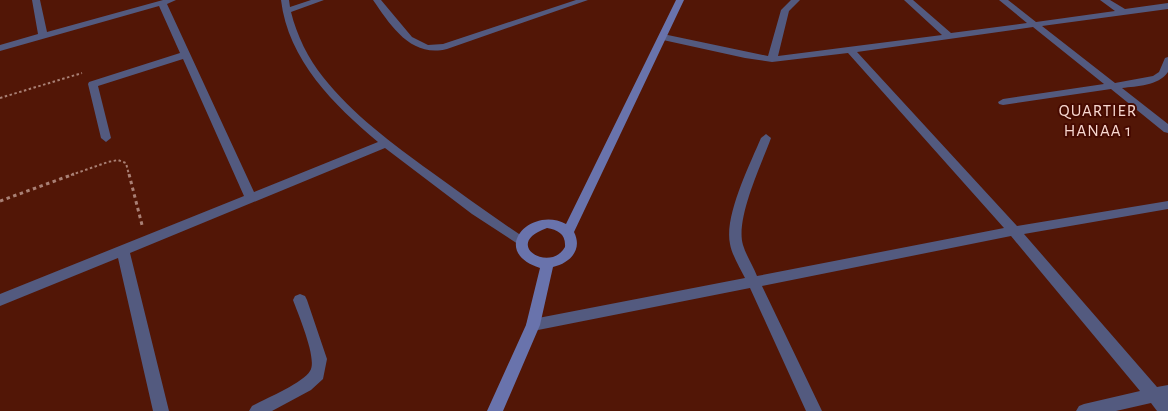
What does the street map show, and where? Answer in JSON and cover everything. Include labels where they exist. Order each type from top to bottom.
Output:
[{"type":"street","points":[[36,0],[43,35]]},
{"type":"street","points":[[320,0],[286,5],[298,44],[325,86],[385,144],[490,222],[521,241]]},
{"type":"street","points":[[378,0],[410,38],[427,48],[444,47],[584,0]]},
{"type":"street","points":[[568,232],[680,0]]},
{"type":"street","points":[[772,59],[785,10],[796,0]]},
{"type":"street","points":[[908,0],[949,36]]},
{"type":"street","points":[[1003,0],[1036,24],[1168,129]]},
{"type":"street","points":[[1104,0],[1122,12]]},
{"type":"street","points":[[0,48],[167,1],[184,55],[251,198]]},
{"type":"street","points":[[663,37],[745,55],[772,59],[808,56],[1168,6]]},
{"type":"street","points":[[850,50],[1014,232],[1167,411]]},
{"type":"street","points":[[106,138],[93,84],[184,55]]},
{"type":"street","points":[[1003,102],[1115,86],[1159,78],[1164,74],[1168,60]]},
{"type":"street","points":[[766,138],[742,197],[737,224],[736,244],[752,282],[814,411]]},
{"type":"street","points":[[0,300],[385,144]]},
{"type":"street","points":[[533,325],[1014,232],[1168,205]]},
{"type":"street","points":[[547,223],[559,225],[568,232],[572,241],[569,252],[560,260],[547,264],[536,262],[526,257],[521,249],[521,241],[526,231],[536,226],[547,223]]},
{"type":"street","points":[[123,250],[161,411]]},
{"type":"street","points":[[495,411],[533,325],[547,264]]},
{"type":"street","points":[[257,411],[306,385],[318,374],[320,359],[300,300]]},
{"type":"street","points":[[1084,411],[1168,392]]},
{"type":"path","points":[[0,98],[87,71],[95,76],[93,84]]},
{"type":"path","points":[[0,202],[108,162],[118,160],[126,163],[147,241]]},
{"type":"district","name":"QUARTIER HANAA 1","points":[[1098,120]]}]
